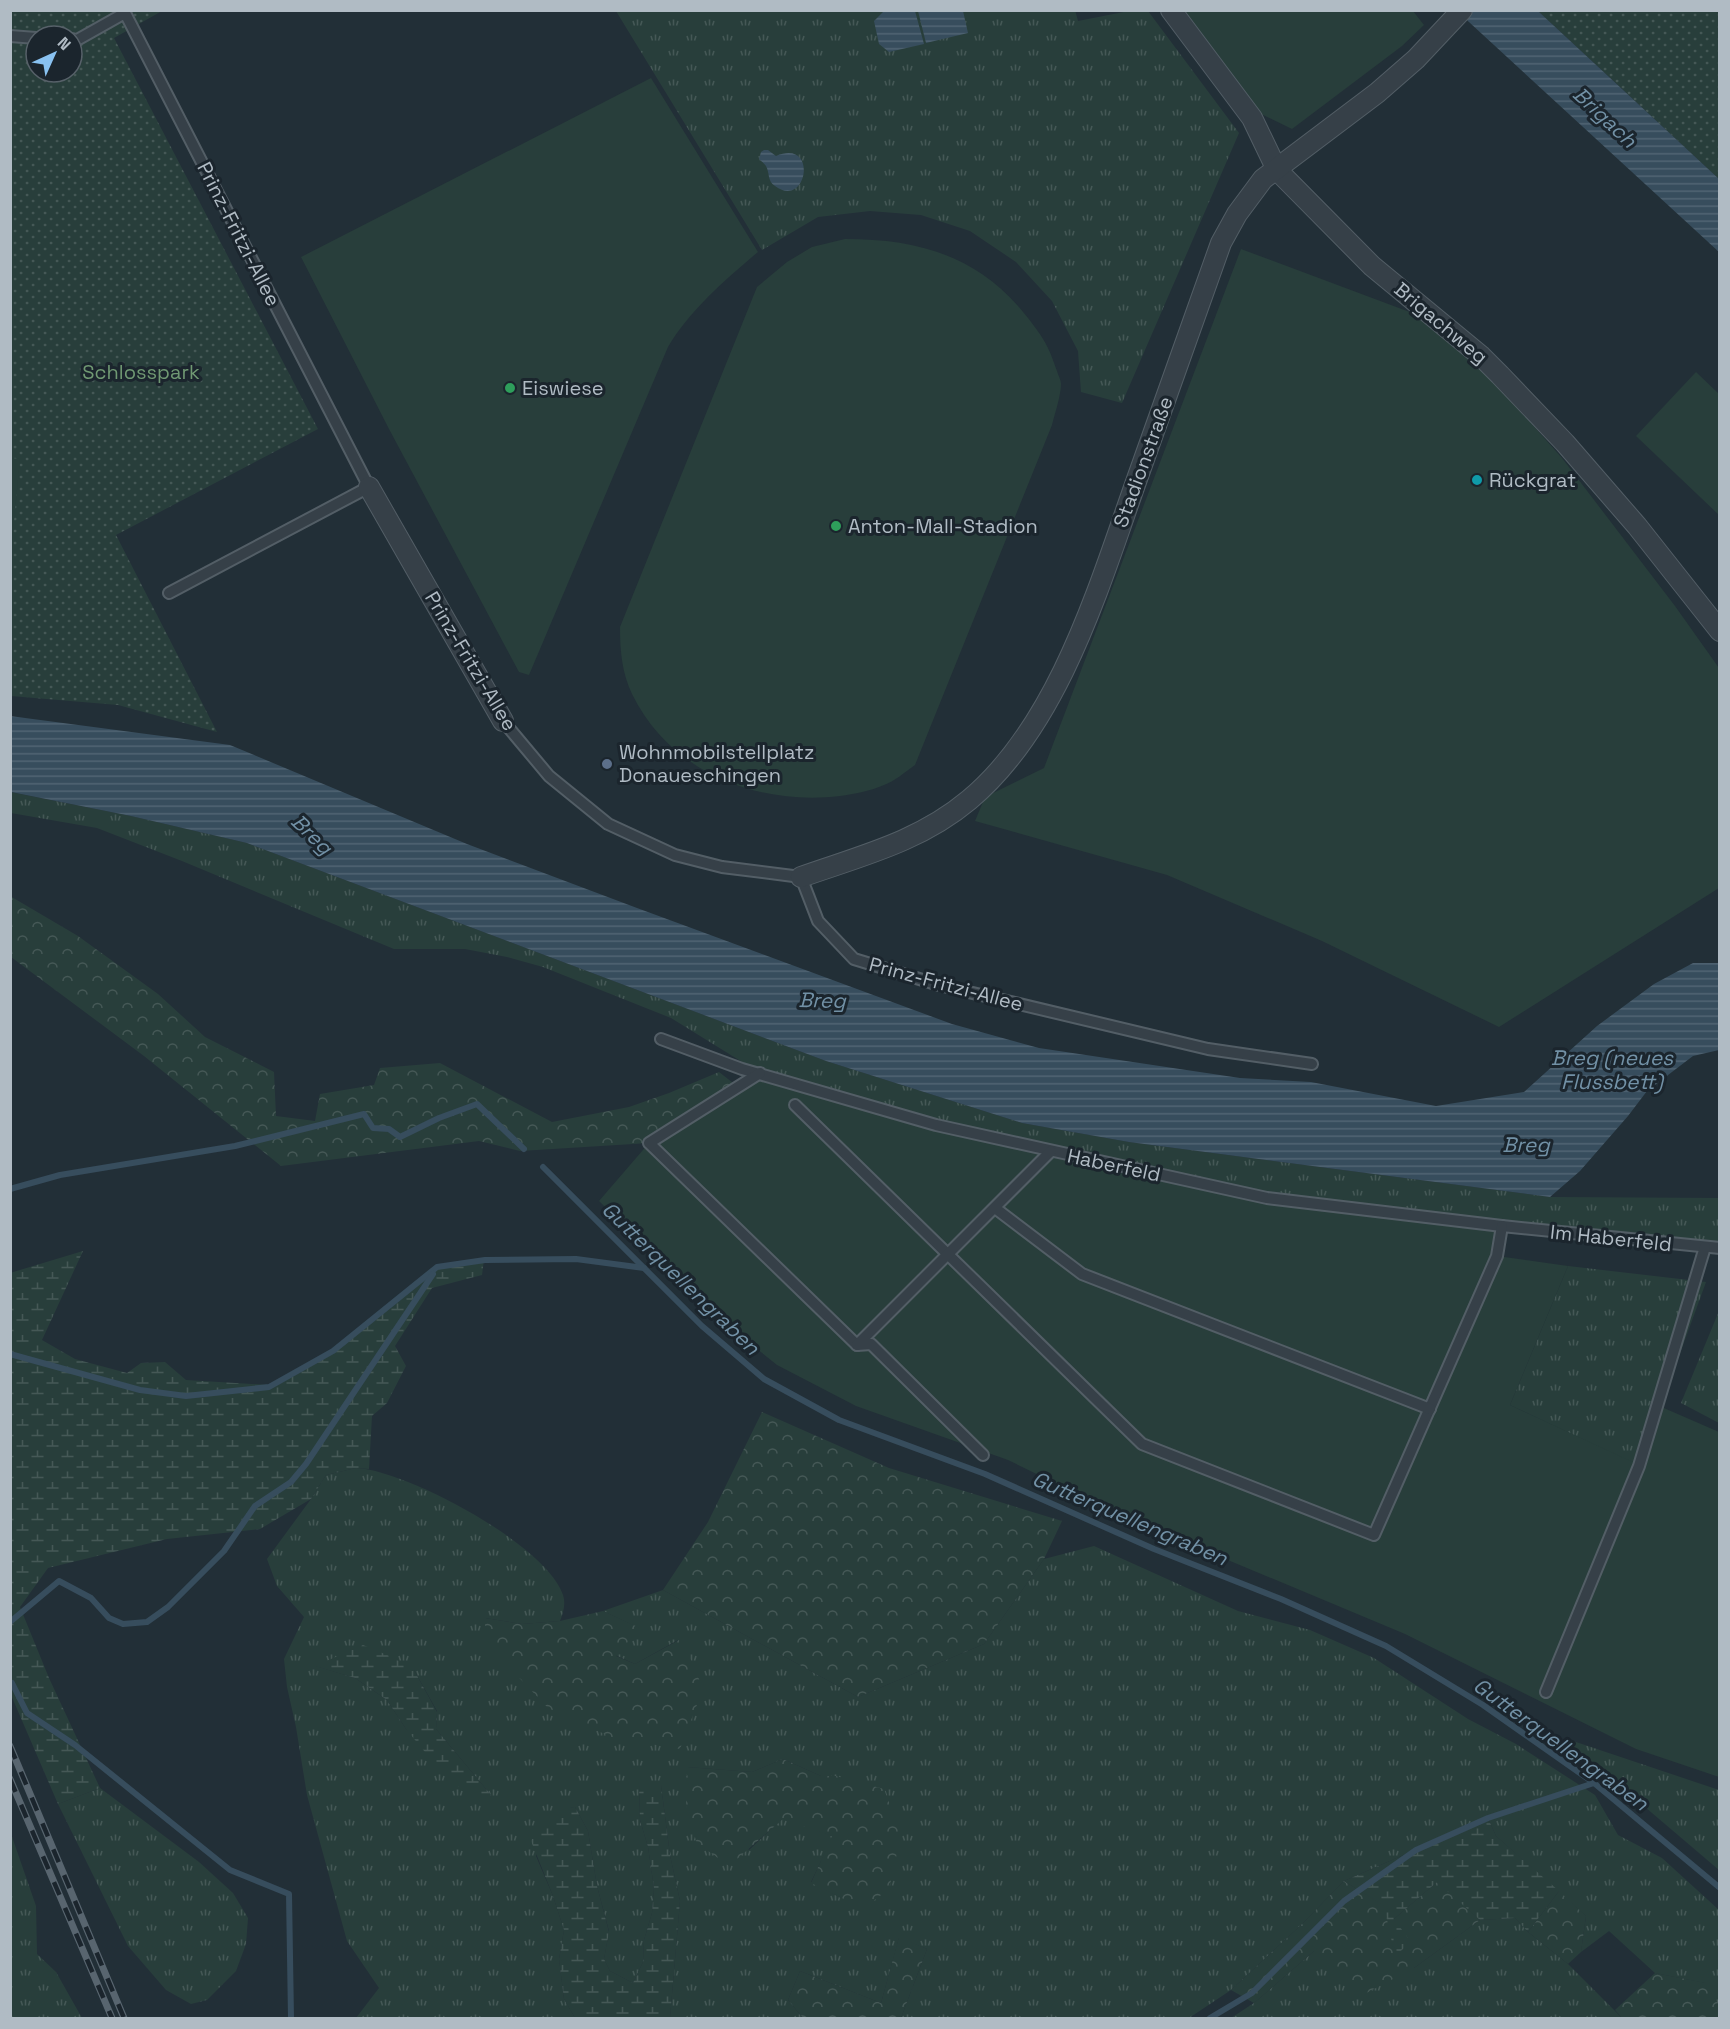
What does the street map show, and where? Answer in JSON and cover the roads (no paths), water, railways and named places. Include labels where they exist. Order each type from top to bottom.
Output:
[{"type":"street","name":"Brigachweg","points":[[1171,10],[1252,118],[1277,170],[1372,266],[1481,356],[1500,375],[1565,443],[1637,526],[1719,631]]},
{"type":"street","name":"Stadionstraße","points":[[801,877],[883,850],[932,826],[969,800],[993,776],[1030,729],[1058,681],[1093,603],[1221,243],[1237,214],[1263,179],[1377,93],[1434,41],[1462,10]]},
{"type":"street","name":"Prinz-Fritzi-Allee","points":[[369,487],[503,721]]},
{"type":"lane","name":"Prinz-Fritzi-Allee","points":[[84,36],[125,13],[369,487]]},
{"type":"lane","points":[[169,593],[369,487]]},
{"type":"lane","name":"Prinz-Fritzi-Allee","points":[[503,721],[549,776],[608,824],[675,855],[722,867],[801,877],[818,921],[854,959],[939,985],[1208,1049],[1312,1064]]},
{"type":"lane","name":"Haberfeld","points":[[661,1039],[742,1069],[936,1125],[1051,1151],[1267,1198],[1502,1226]]},
{"type":"lane","points":[[760,1073],[649,1143],[857,1345],[871,1344],[983,1455]]},
{"type":"lane","points":[[795,1105],[1143,1443],[1374,1535],[1497,1256],[1502,1226]]},
{"type":"lane","points":[[857,1345],[1051,1151]]},
{"type":"lane","points":[[995,1208],[1082,1274],[1430,1409]]},
{"type":"lane","name":"Im Haberfeld","points":[[1502,1226],[1719,1248]]},
{"type":"lane","points":[[1546,1692],[1640,1466],[1705,1247]]},
{"type":"water","points":[[884,11],[915,11],[924,44],[889,52],[879,44],[874,21]]},
{"type":"water","points":[[918,11],[963,11],[968,33],[926,43]]},
{"type":"water","name":"Brigach","points":[[1457,11],[1538,11],[1719,179],[1719,252]]},
{"type":"water","points":[[764,150],[776,156],[790,153],[798,156],[803,164],[804,173],[795,189],[786,191],[772,184],[766,166],[759,159]]},
{"type":"water","name":"Breg","points":[[10,716],[230,745],[467,844],[637,908],[952,1024],[1039,1048],[1240,1078],[1311,1082],[1436,1106],[1524,1092],[1597,1026],[1654,984],[1693,963],[1719,963],[1719,1050],[1693,1056],[1647,1091],[1580,1171],[1550,1197],[1129,1142],[1022,1123],[826,1061],[247,843],[131,816],[11,792]]},
{"type":"waterway","points":[[10,1189],[60,1175],[235,1146],[364,1114],[373,1128],[389,1129],[400,1137],[439,1118],[477,1104],[524,1149]]},
{"type":"waterway","name":"Gutterquellengraben","points":[[543,1167],[702,1326],[764,1379],[839,1420],[985,1474],[1154,1549],[1281,1599],[1386,1646],[1483,1705],[1594,1783],[1720,1888]]},
{"type":"waterway","points":[[10,1354],[140,1390],[186,1396],[269,1387],[333,1351],[437,1267],[485,1260],[576,1259],[644,1268]]},
{"type":"waterway","points":[[10,1622],[59,1581],[91,1598],[109,1618],[123,1624],[147,1622],[168,1607],[224,1551],[255,1506],[291,1482],[306,1464],[433,1274]]},
{"type":"waterway","points":[[12,1683],[27,1713],[75,1745],[230,1870],[289,1894],[291,2018]]},
{"type":"waterway","points":[[1210,2018],[1252,1993],[1344,1901],[1416,1850],[1488,1818],[1594,1783]]},
{"type":"railway","points":[[10,1746],[124,2018]]},
{"type":"railway","points":[[10,1779],[112,2018]]},
{"type":"place","name":"Eiswiese","points":[[510,388]]},
{"type":"place","name":"Rückgrat","points":[[1477,480]]},
{"type":"place","name":"Anton-Mall-Stadion","points":[[836,526]]},
{"type":"place","name":"Wohnmobilstellplatz Donaueschingen","points":[[607,764]]},
{"type":"park label","name":"Schlosspark","points":[[141,372]]},
{"type":"water label","name":"Breg (neues Flussbett)","points":[[1612,1069]]}]
